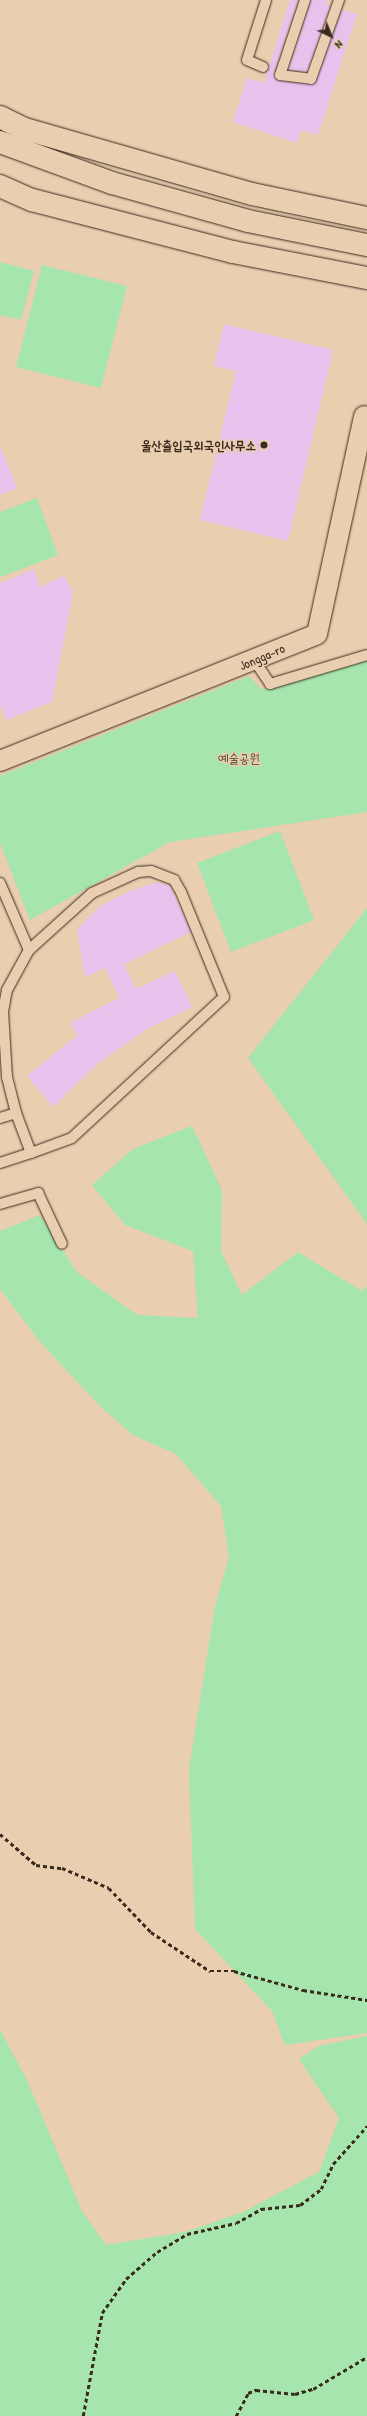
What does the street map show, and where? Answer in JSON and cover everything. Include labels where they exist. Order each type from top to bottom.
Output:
[{"type":"street","points":[[0,117],[25,129],[252,194],[367,218]]},
{"type":"street","points":[[0,142],[112,183],[218,212],[367,245]]},
{"type":"street","points":[[0,186],[32,200],[233,252],[367,278]]},
{"type":"street","name":"Jongga-ro","points":[[0,761],[317,634],[364,416]]},
{"type":"lane","points":[[263,67],[247,60],[266,0]]},
{"type":"lane","points":[[305,0],[280,75],[312,79],[339,0]]},
{"type":"lane","points":[[254,660],[270,684],[367,655]]},
{"type":"lane","points":[[0,1163],[32,1153],[72,1138],[224,997],[181,892],[174,880],[151,872],[138,872],[92,893],[29,950],[7,990],[2,1012],[7,1077],[16,1113],[32,1153]]},
{"type":"lane","points":[[0,882],[29,950]]},
{"type":"lane","points":[[0,1118],[16,1113]]},
{"type":"lane","points":[[0,1204],[38,1193],[62,1244]]},
{"type":"path","points":[[0,1834],[36,1865],[62,1868],[109,1888],[150,1932],[210,1971],[234,1970],[303,1990],[367,2000]]},
{"type":"path","points":[[83,2416],[102,2312],[126,2279],[157,2252],[187,2234],[236,2223],[260,2209],[300,2205],[321,2189],[333,2164],[367,2126]]},
{"type":"path","points":[[236,2416],[248,2393],[256,2390],[295,2394],[313,2389],[367,2356]]},
{"type":"green space","points":[[0,262],[34,271],[21,320],[0,315]]},
{"type":"green space","points":[[42,265],[127,286],[101,388],[16,367]]},
{"type":"green space","points":[[37,498],[58,555],[0,577],[0,512]]},
{"type":"green space","name":"예술공원","points":[[367,661],[367,812],[170,842],[30,920],[0,843],[0,776],[249,676],[261,689]]},
{"type":"green space","points":[[280,831],[314,920],[231,952],[197,863]]},
{"type":"green space","points":[[367,908],[367,1224],[248,1058]]},
{"type":"green space","points":[[192,1126],[222,1190],[221,1251],[242,1295],[298,1252],[362,1291],[367,1286],[367,2033],[285,2045],[272,2011],[195,1929],[189,1769],[215,1606],[229,1557],[221,1506],[176,1454],[133,1435],[101,1407],[41,1343],[0,1289],[0,1231],[40,1215],[77,1272],[137,1315],[198,1318],[193,1251],[125,1225],[92,1185],[133,1149]]},
{"type":"green space","points":[[0,2030],[26,2078],[82,2211],[106,2245],[185,2232],[243,2212],[319,2172],[339,2118],[299,2059],[319,2046],[367,2036],[367,2416],[0,2416]]},
{"type":"building","points":[[290,0],[298,0],[274,73],[279,81],[315,84],[342,10],[357,14],[318,135],[301,130],[297,143],[233,122],[247,78],[264,83]]},
{"type":"building","points":[[311,0],[328,0],[326,5],[330,6],[307,72],[289,70]]},
{"type":"building","name":"울산출입국외국인사무소","points":[[224,324],[333,350],[288,541],[200,520],[236,371],[214,366]]},
{"type":"building","points":[[0,446],[17,488],[0,495]]},
{"type":"building","points":[[34,569],[40,587],[64,576],[73,592],[52,702],[6,720],[0,705],[0,583]]},
{"type":"building","points":[[157,882],[170,886],[191,932],[124,964],[136,989],[175,971],[192,1007],[147,1029],[97,1064],[53,1107],[27,1076],[78,1035],[70,1023],[119,998],[105,968],[85,977],[77,930],[99,907],[130,891]]},
{"type":"place","name":"울산출입국외국인사무소","points":[[264,445]]}]
